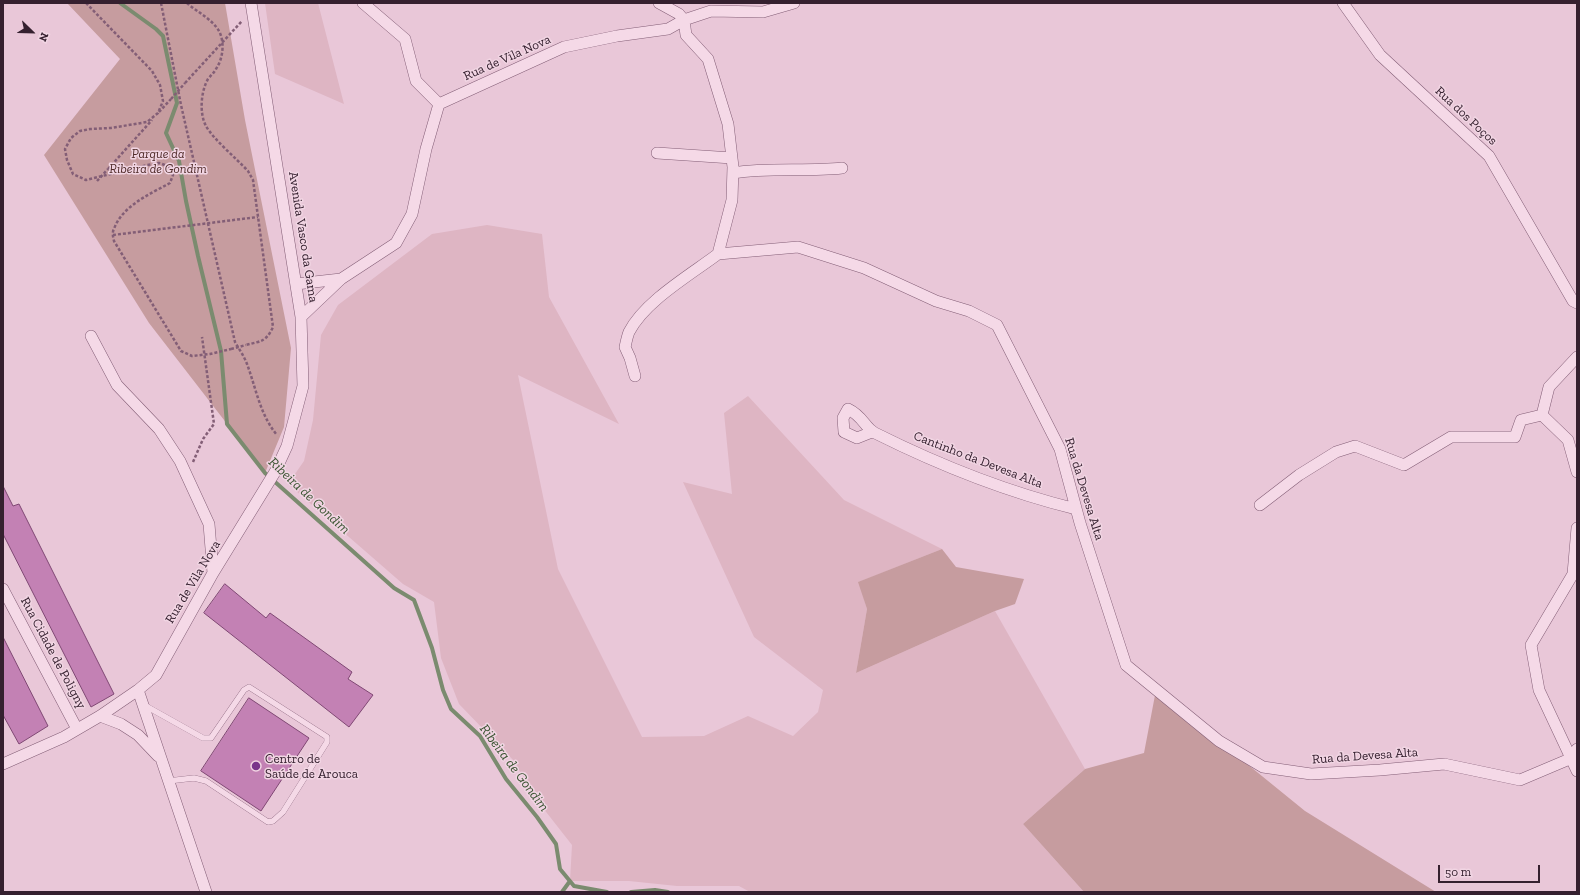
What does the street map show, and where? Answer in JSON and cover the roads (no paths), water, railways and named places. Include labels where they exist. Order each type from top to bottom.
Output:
[{"type":"street","points":[[301,317],[341,278],[396,243],[412,214],[426,149],[439,104],[416,81],[405,40],[363,3]]},
{"type":"street","points":[[636,376],[625,347],[629,333],[643,313],[665,293],[718,254],[732,200],[733,173],[728,124],[708,59],[686,35],[684,20],[679,14],[659,3]]},
{"type":"street","name":"Rua de Vila Nova","points":[[439,104],[564,47],[617,36],[668,29],[684,20],[710,11],[763,12],[794,3]]},
{"type":"street","name":"Rua dos Poços","points":[[1343,3],[1380,55],[1489,156],[1573,301],[1577,303]]},
{"type":"street","name":"Avenida Vasco da Gama","points":[[251,6],[301,317],[303,386],[286,446],[275,472]]},
{"type":"street","points":[[657,153],[732,158]]},
{"type":"street","points":[[733,173],[751,170],[824,170],[842,168]]},
{"type":"street","name":"Rua da Devesa Alta","points":[[718,254],[798,247],[864,268],[936,301],[969,311],[997,325],[1060,449],[1076,509],[1103,598],[1126,665],[1219,742],[1262,767],[1311,774],[1444,764],[1520,780],[1574,753]]},
{"type":"street","points":[[296,284],[341,278]]},
{"type":"street","points":[[91,336],[117,385],[159,429],[180,461],[209,524],[213,573]]},
{"type":"street","points":[[1542,415],[1549,387],[1577,357]]},
{"type":"street","points":[[1542,415],[1568,440],[1577,472]]},
{"type":"street","points":[[1260,505],[1299,475],[1336,452],[1355,446],[1404,466],[1451,437],[1515,437],[1521,420],[1542,415]]},
{"type":"street","name":"Cantinho da Devesa Alta","points":[[872,432],[938,462],[976,477],[1038,500],[1076,509]]},
{"type":"street","name":"Rua de Vila Nova","points":[[4,763],[77,730],[138,690],[156,675],[213,573],[275,472]]},
{"type":"street","points":[[1577,528],[1573,574],[1531,644],[1539,690],[1574,753],[1577,771]]},
{"type":"street","name":"Rua Cidade de Poligny","points":[[3,589],[77,730]]},
{"type":"street","points":[[138,690],[206,892]]},
{"type":"street","points":[[100,716],[121,724],[138,735],[161,760]]},
{"type":"lane","points":[[142,704],[203,738],[211,738],[244,690],[249,687],[327,737],[328,742],[287,806],[273,821],[268,822],[206,781],[194,778],[168,781]]},
{"type":"waterway","name":"Ribeira de Gondim","points":[[120,3],[156,29],[163,36],[177,103],[166,133],[179,161],[198,256],[221,351],[227,424],[265,473],[394,588],[414,600],[432,648],[443,690],[451,709],[480,736],[506,779],[537,817],[556,844],[560,869],[574,886],[607,892]]},
{"type":"waterway","points":[[562,892],[570,881]]},
{"type":"waterway","name":"Ribeira de Gondim","points":[[631,892],[655,890],[668,892]]},
{"type":"place","name":"Centro de Saúde de Arouca","points":[[256,766]]},
{"type":"park label","name":"Parque da Ribeira de Gondim","points":[[158,162]]}]
